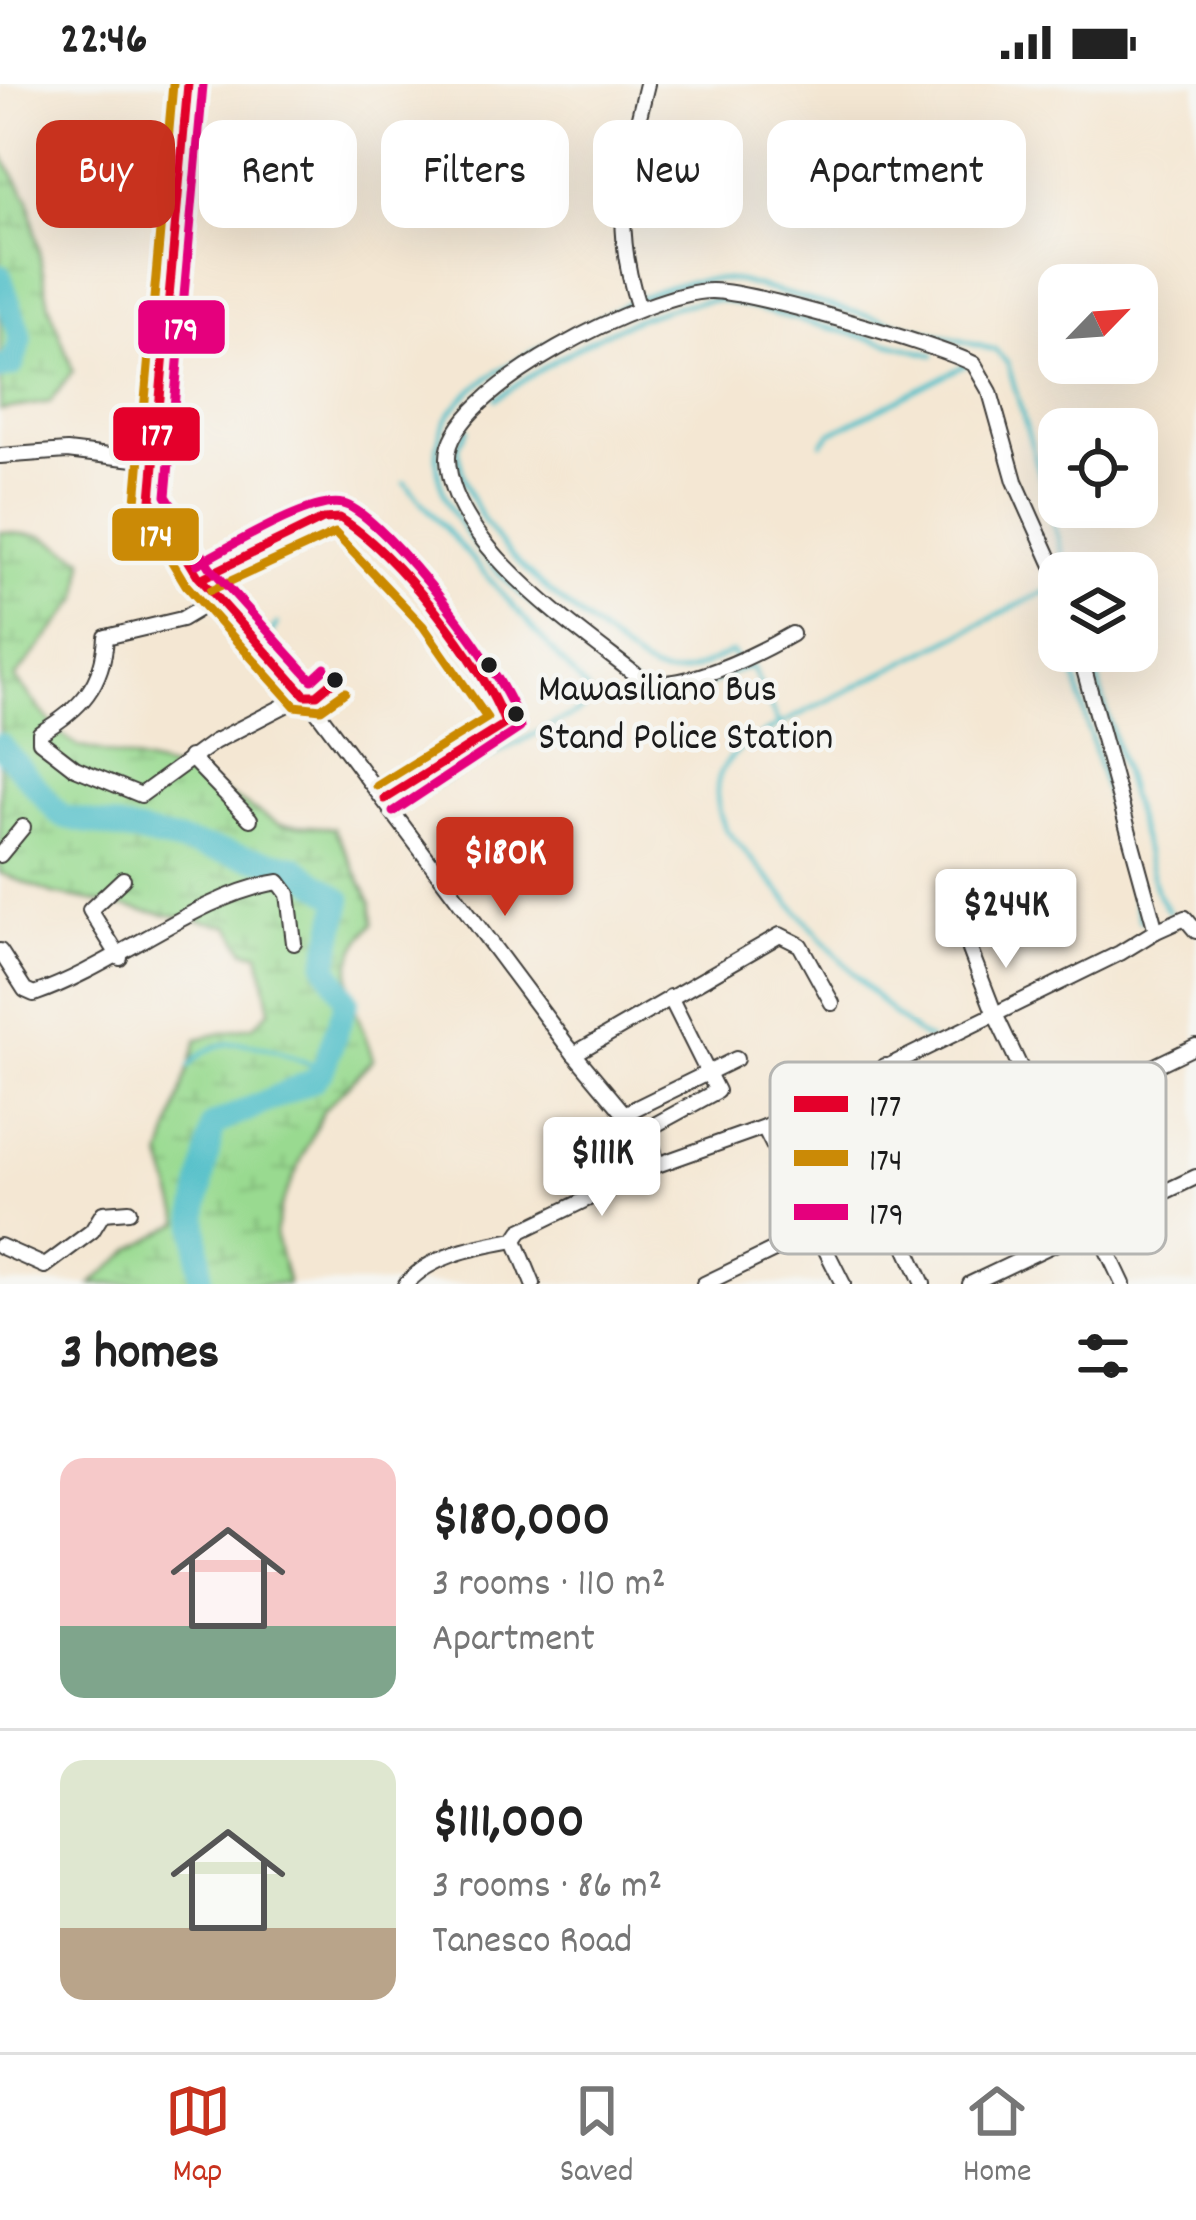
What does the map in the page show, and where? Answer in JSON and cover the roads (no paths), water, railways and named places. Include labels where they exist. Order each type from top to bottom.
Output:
[{"type":"street","points":[[188,84],[151,460],[151,499],[158,518],[305,695],[574,1054],[653,1148],[657,1165]]},
{"type":"street","points":[[638,309],[619,217],[647,84]]},
{"type":"street","points":[[792,634],[683,682],[650,683],[495,557],[452,478],[450,445],[462,422],[484,398],[532,365],[638,309],[672,295],[730,291],[974,364],[990,392],[1015,481],[1047,552]]},
{"type":"street","points":[[0,456],[87,452],[151,460]]},
{"type":"street","points":[[219,597],[182,620],[106,637],[94,688],[83,704],[39,735],[75,768],[141,795],[190,757],[305,695]]},
{"type":"street","points":[[1085,672],[1156,931]]},
{"type":"street","points":[[190,757],[250,819]]},
{"type":"street","points":[[0,855],[23,827]]},
{"type":"street","points":[[120,958],[90,910],[123,879]]},
{"type":"street","points":[[0,951],[32,994],[120,958],[238,894],[279,882],[288,894],[293,943]]},
{"type":"street","points":[[893,1062],[1191,914],[1196,932]]},
{"type":"street","points":[[574,1054],[780,935],[800,945],[832,1004]]},
{"type":"street","points":[[970,950],[1018,1062]]},
{"type":"street","points":[[640,1133],[717,1091],[670,998]]},
{"type":"street","points":[[1162,1062],[1196,1046]]},
{"type":"street","points":[[624,1114],[736,1059]]},
{"type":"street","points":[[406,1284],[427,1266],[462,1251],[514,1240],[521,1231],[657,1165],[770,1123]]},
{"type":"street","points":[[764,1126],[770,1137]]},
{"type":"street","points":[[1166,1194],[1194,1183]]},
{"type":"street","points":[[0,1246],[45,1266],[92,1231],[103,1213],[129,1211]]},
{"type":"street","points":[[514,1240],[532,1284]]},
{"type":"street","points":[[704,1284],[771,1254]]},
{"type":"street","points":[[830,1254],[843,1284]]},
{"type":"street","points":[[909,1254],[922,1284]]},
{"type":"street","points":[[970,1284],[1032,1254]]},
{"type":"street","points":[[1108,1254],[1123,1284]]},
{"type":"street","points":[[1001,1269],[1009,1284]]},
{"type":"waterway","points":[[0,276],[21,339],[12,365],[0,368]]},
{"type":"waterway","points":[[741,669],[684,694],[642,691],[510,584],[461,527],[445,496],[437,465],[440,434],[462,400],[518,359],[653,292],[694,281],[738,281],[995,350],[1008,364],[1062,552]]},
{"type":"waterway","points":[[496,399],[603,334],[692,303],[722,300],[933,355]]},
{"type":"waterway","points":[[822,443],[831,433],[967,364]]},
{"type":"waterway","points":[[468,429],[458,447],[475,505],[510,554],[554,595],[630,656],[663,674],[680,673],[732,652],[741,669],[752,667],[779,725],[747,744],[725,765],[717,792],[726,830],[859,979],[929,1039]]},
{"type":"waterway","points":[[396,805],[580,711],[594,698],[405,483]]},
{"type":"waterway","points":[[171,505],[212,558]]},
{"type":"waterway","points":[[779,725],[1038,595]]},
{"type":"waterway","points":[[271,633],[277,624]]},
{"type":"waterway","points":[[1074,672],[1140,921]]},
{"type":"waterway","points":[[1096,672],[1157,893],[1169,912]]},
{"type":"waterway","points":[[0,745],[61,816],[295,867],[341,900],[326,965],[347,1001],[323,1069],[314,1080],[213,1125],[196,1214],[201,1284]]},
{"type":"waterway","points":[[189,1067],[203,1053],[235,1043],[271,1049],[323,1069]]},
{"type":"place","name":"Mawasiliano Bus Stand Police Station","points":[[516,714]]}]
